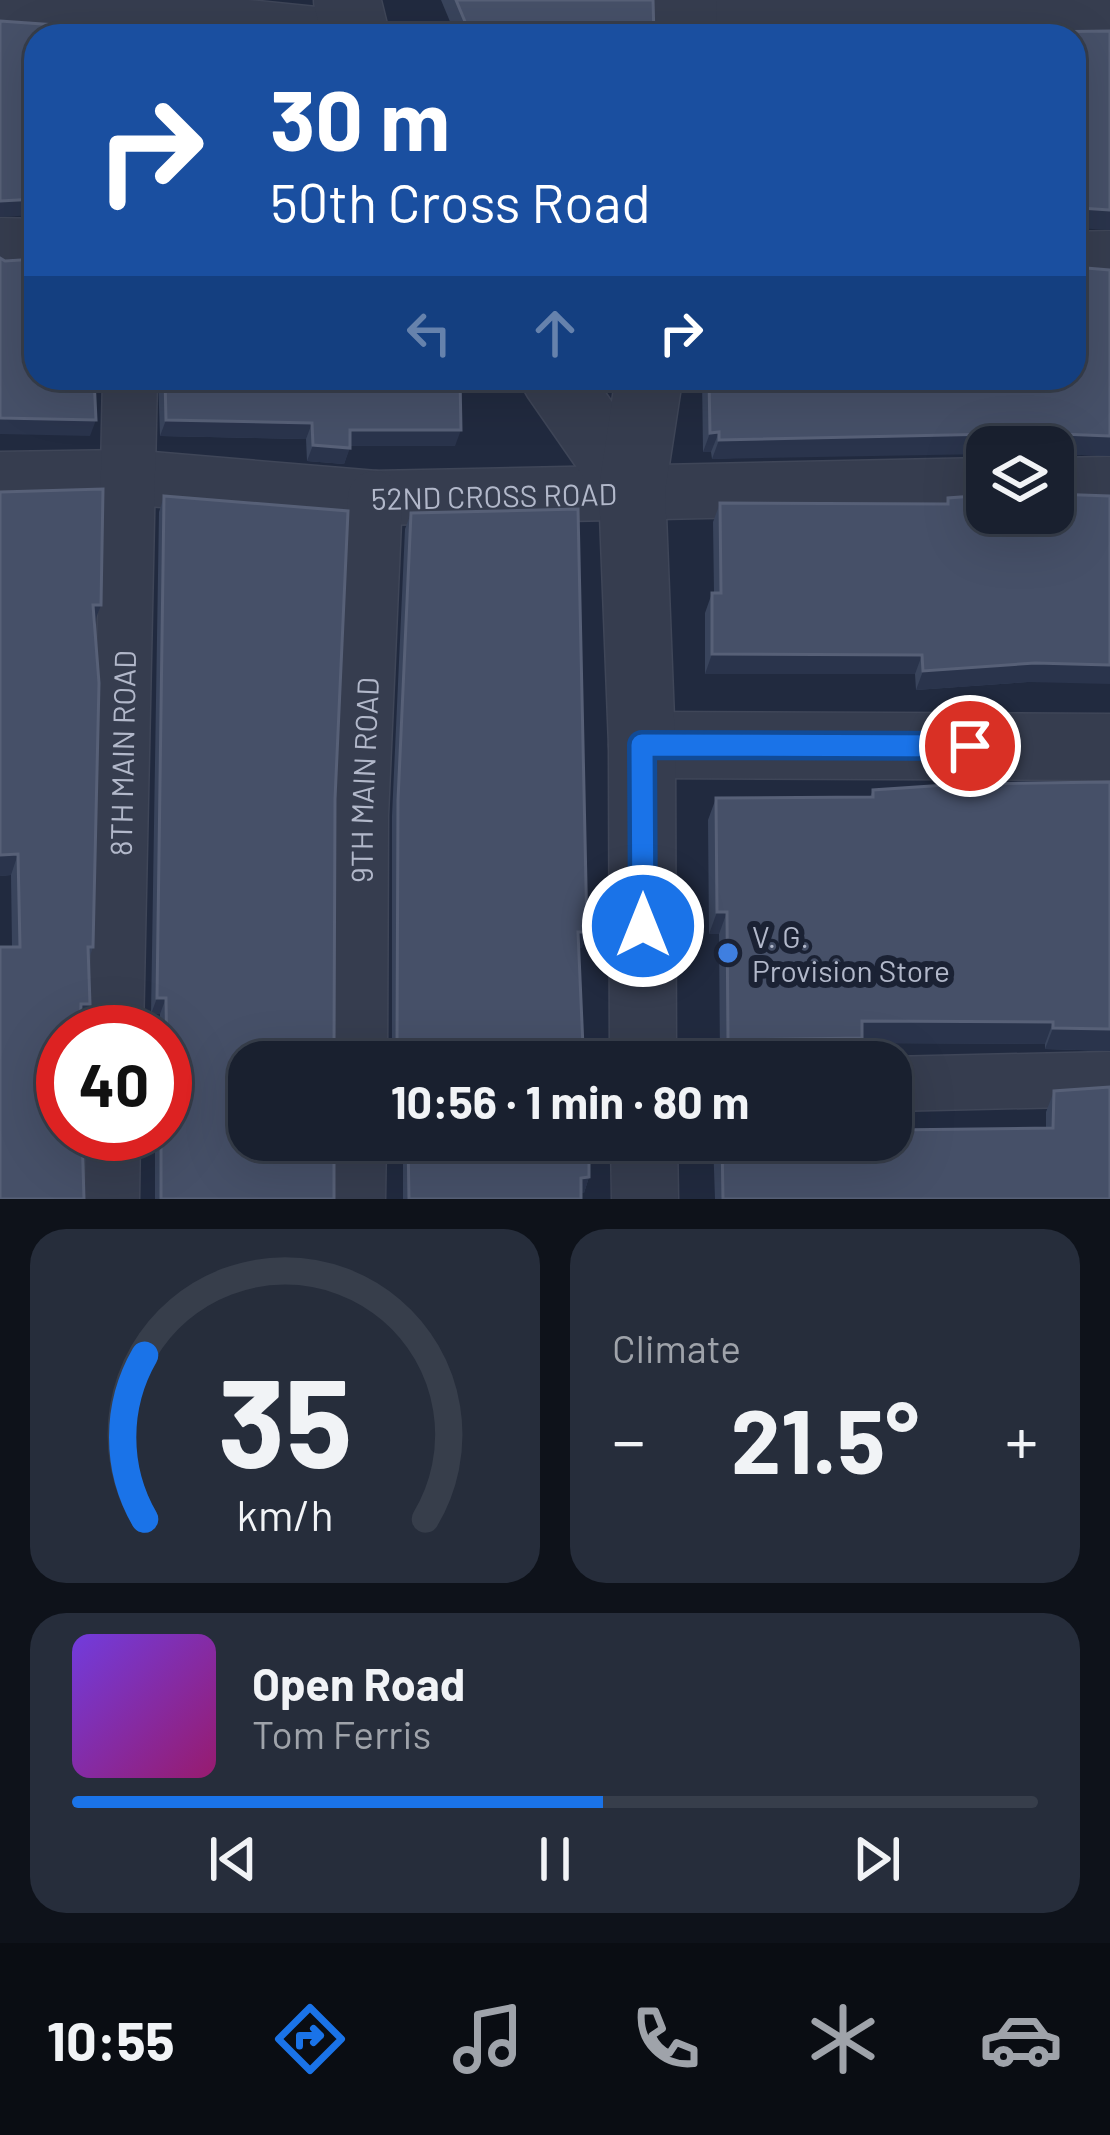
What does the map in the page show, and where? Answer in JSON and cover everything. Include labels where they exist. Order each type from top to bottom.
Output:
[{"type":"street","points":[[0,9],[98,12],[217,24]]},
{"type":"street","points":[[684,20],[1110,19]]},
{"type":"street","name":"8TH MAIN ROAD","points":[[117,1005],[130,390]]},
{"type":"street","points":[[563,390],[632,489]]},
{"type":"street","points":[[644,1041],[642,745],[632,489],[647,390]]},
{"type":"street","name":"52ND CROSS ROAD","points":[[0,479],[127,477],[375,498],[966,485]]},
{"type":"street","points":[[1074,485],[1110,484]]},
{"type":"street","name":"9TH MAIN ROAD","points":[[360,1041],[362,815],[375,498]]},
{"type":"street","points":[[642,745],[1110,747]]},
{"type":"street","points":[[912,1084],[1110,1079]]},
{"type":"street","points":[[112,1199],[113,1161]]},
{"type":"street","points":[[358,1161],[358,1199]]},
{"type":"street","points":[[644,1161],[644,1199]]},
{"type":"building","points":[[456,0],[653,0],[654,24],[466,24]]},
{"type":"building","points":[[0,21],[42,24],[24,24],[24,200],[0,201]]},
{"type":"building","points":[[1086,31],[1110,31],[1110,210],[1086,208]]},
{"type":"building","points":[[0,258],[24,260],[24,390],[95,390],[96,420],[0,418]]},
{"type":"building","points":[[1086,268],[1110,270],[1110,436],[1074,435],[1074,426],[966,426],[966,435],[719,440],[719,432],[710,433],[709,390],[1086,390]]},
{"type":"building","points":[[165,390],[460,390],[461,430],[350,430],[350,448],[313,445],[312,423],[166,420]]},
{"type":"building","points":[[103,489],[101,605],[93,605],[99,683],[90,1004],[36,1005],[36,1161],[83,1161],[84,1199],[0,1199],[0,947],[20,947],[18,854],[0,855],[0,492]]},
{"type":"building","points":[[1074,495],[1110,496],[1110,665],[1035,663],[923,671],[922,655],[712,654],[712,593],[721,593],[720,503],[948,504],[948,498],[966,497],[966,534],[1074,534]]},
{"type":"building","points":[[164,496],[348,511],[335,799],[334,1041],[228,1041],[228,1161],[334,1161],[334,1199],[161,1199],[161,1161],[192,1161],[192,1005],[166,1005],[166,998],[157,998]]},
{"type":"building","points":[[578,509],[587,932],[578,932],[583,1041],[397,1041],[398,800],[411,513]]},
{"type":"building","points":[[1110,782],[1110,1029],[1053,1028],[1053,1022],[862,1021],[862,1038],[728,1040],[727,912],[717,912],[716,798],[873,797],[873,790],[961,784]]},
{"type":"building","points":[[1110,1087],[1110,1199],[723,1199],[722,1161],[912,1161],[912,1130],[1053,1128],[1054,1091]]},
{"type":"building","points":[[408,1161],[589,1161],[589,1177],[581,1178],[581,1199],[409,1199]]},
{"type":"place","name":"V. G. Provision Store","points":[[728,953]]},
{"type":"route","points":[[643,926],[642,745],[970,746]]}]
